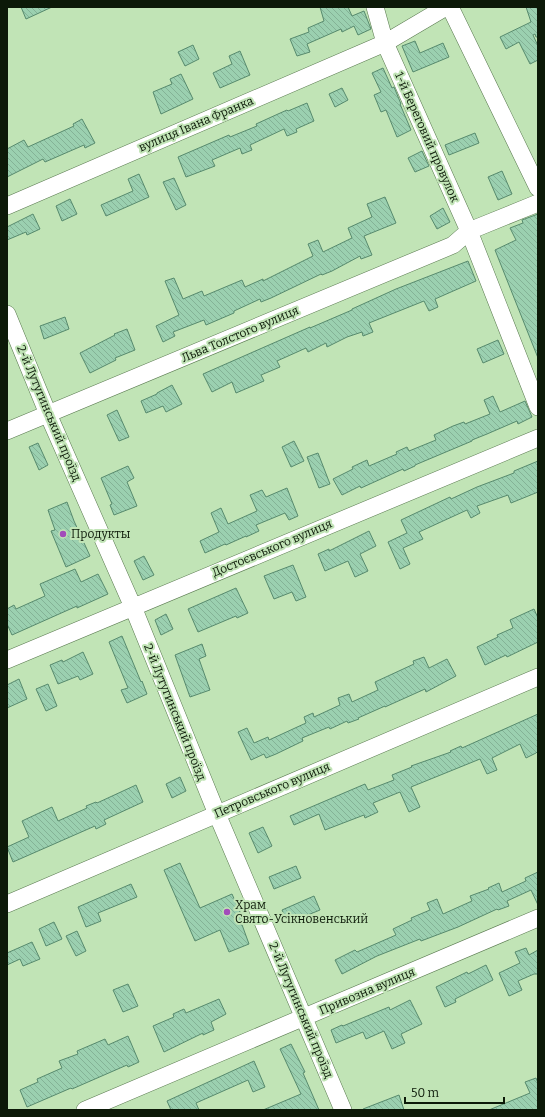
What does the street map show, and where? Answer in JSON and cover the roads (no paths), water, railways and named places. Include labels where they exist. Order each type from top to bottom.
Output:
[{"type":"street","name":"1-й Береговий провулок","points":[[375,7],[385,43],[469,231],[538,407]]},
{"type":"street","points":[[385,43],[446,7]]},
{"type":"street","points":[[450,7],[538,188]]},
{"type":"street","name":"вулиця Івана Франка","points":[[7,206],[385,43]]},
{"type":"street","points":[[469,231],[538,203]]},
{"type":"street","name":"Льва Толстого вулиця","points":[[7,431],[453,245],[469,231]]},
{"type":"street","name":"2-й Лутугинський проїзд","points":[[7,314],[48,414],[132,607],[217,814],[343,1110]]},
{"type":"street","name":"Достоєвського вулиця","points":[[7,660],[538,438]]},
{"type":"street","name":"Петровського вулиця","points":[[7,904],[538,677]]},
{"type":"street","name":"Привозна вулиця","points":[[85,1110],[538,918]]},
{"type":"place","name":"Продукты","points":[[63,534]]},
{"type":"place","name":"Храм Свято-Усікновенський","points":[[227,912]]}]
